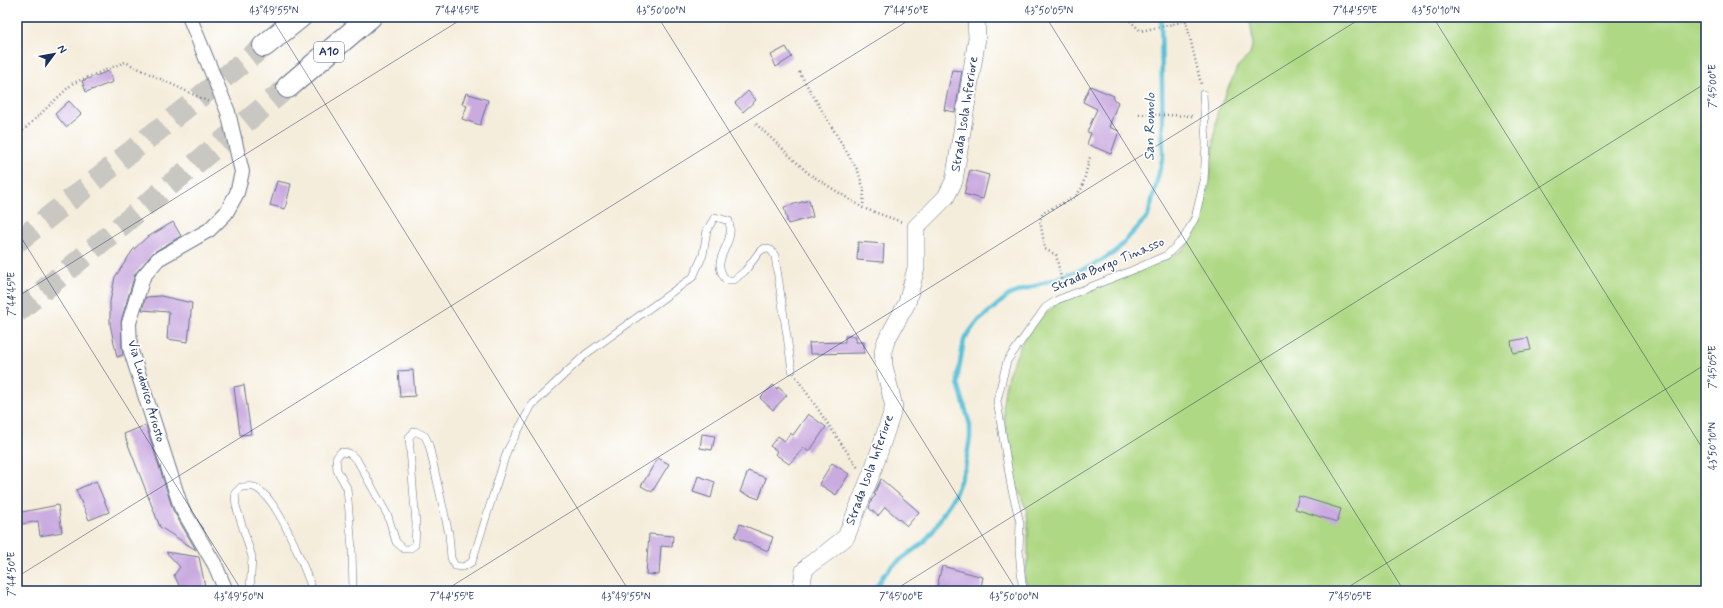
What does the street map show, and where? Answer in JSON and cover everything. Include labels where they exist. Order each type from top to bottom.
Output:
[{"type":"highway","points":[[264,46],[300,17]]},
{"type":"highway","name":"A10","points":[[288,87],[370,17]]},
{"type":"street","name":"Via Ludovico Ariosto","points":[[190,17],[228,112],[242,172],[237,192],[226,213],[209,230],[158,259],[144,277],[129,323],[130,348],[181,507],[215,566],[226,591]]},
{"type":"street","name":"Strada Isola Inferiore","points":[[801,591],[804,571],[809,565],[846,537],[868,482],[894,407],[884,366],[883,351],[886,341],[907,303],[916,268],[916,228],[946,197],[954,181],[977,38],[976,17]]},
{"type":"lane","name":"Strada Borgo Tinasso","points":[[1025,591],[1022,584],[1019,550],[1020,523],[1011,486],[997,401],[1007,361],[1044,308],[1056,300],[1167,255],[1184,238],[1195,218],[1204,181],[1206,142],[1204,94]]},
{"type":"lane","points":[[353,591],[352,549],[347,488],[337,470],[336,458],[341,452],[348,453],[357,460],[388,516],[396,542],[404,549],[409,549],[415,545],[416,524],[409,437],[415,431],[425,436],[429,445],[449,534],[451,558],[455,566],[462,567],[472,562],[507,450],[532,405],[586,354],[692,277],[703,255],[707,230],[715,217],[729,221],[730,234],[720,257],[720,273],[726,280],[734,280],[745,271],[760,252],[766,248],[771,250],[775,256],[792,370]]},
{"type":"lane","points":[[250,591],[252,557],[236,506],[236,493],[241,487],[253,487],[264,494],[279,515],[301,559],[313,591]]},
{"type":"path","points":[[1130,21],[1141,31],[1170,25],[1186,20],[1188,17]]},
{"type":"path","points":[[1186,20],[1204,94]]},
{"type":"path","points":[[17,136],[73,83],[125,62],[228,112]]},
{"type":"path","points":[[799,72],[858,171],[864,190],[863,208]]},
{"type":"path","points":[[1139,114],[1183,116]]},
{"type":"path","points":[[756,124],[808,173],[863,208],[916,228]]},
{"type":"path","points":[[1063,286],[1056,255],[1045,249],[1040,220],[1043,213],[1075,197],[1082,188],[1090,157]]},
{"type":"path","points":[[792,370],[868,482]]},
{"type":"green space","points":[[1251,17],[1706,17],[1706,591],[1028,591],[1024,576],[1028,558],[1028,521],[1026,509],[1011,471],[1003,404],[1009,372],[1030,327],[1059,302],[1184,250],[1192,236],[1202,199],[1209,187],[1217,113],[1238,66],[1250,55],[1253,41],[1250,21]]},
{"type":"building","points":[[786,47],[792,57],[776,67],[771,55]]},
{"type":"building","points":[[952,70],[962,71],[955,112],[944,110]]},
{"type":"building","points":[[109,71],[113,82],[86,92],[82,81]]},
{"type":"building","points":[[1090,86],[1114,96],[1113,99],[1118,102],[1109,127],[1119,131],[1111,154],[1087,144],[1091,133],[1087,132],[1097,109],[1083,102]]},
{"type":"building","points":[[748,91],[756,100],[743,112],[735,103]]},
{"type":"building","points":[[466,93],[488,100],[480,125],[462,119],[467,106],[462,104]]},
{"type":"building","points":[[69,101],[81,114],[66,127],[55,114]]},
{"type":"building","points":[[970,170],[989,175],[983,199],[964,194]]},
{"type":"building","points":[[277,181],[291,184],[285,209],[270,205]]},
{"type":"building","points":[[809,200],[813,217],[788,224],[784,207]]},
{"type":"building","points":[[173,222],[181,236],[154,252],[135,274],[121,321],[123,355],[117,357],[110,324],[110,302],[115,277],[133,250],[146,238]]},
{"type":"building","points":[[858,242],[884,244],[883,262],[857,260]]},
{"type":"building","points":[[161,296],[192,303],[188,342],[167,339],[169,312],[142,310],[146,297]]},
{"type":"building","points":[[845,336],[856,336],[856,342],[864,342],[864,353],[810,354],[809,343],[845,342]]},
{"type":"building","points":[[1528,338],[1531,350],[1513,353],[1511,341]]},
{"type":"building","points":[[413,370],[415,396],[400,397],[398,371]]},
{"type":"building","points":[[244,385],[251,434],[240,435],[234,387]]},
{"type":"building","points":[[773,385],[777,389],[778,387],[787,395],[773,410],[760,398]]},
{"type":"building","points":[[808,414],[826,427],[809,452],[804,448],[789,464],[775,454],[777,451],[770,446],[778,436],[785,441],[790,433],[793,435]]},
{"type":"building","points":[[146,425],[173,510],[196,550],[160,527],[124,434]]},
{"type":"building","points":[[702,434],[715,436],[712,450],[700,448]]},
{"type":"building","points":[[658,458],[669,464],[652,492],[641,486]]},
{"type":"building","points":[[832,463],[849,474],[836,495],[819,484]]},
{"type":"building","points":[[748,471],[766,478],[759,499],[740,492]]},
{"type":"building","points":[[698,476],[715,482],[711,498],[693,492]]},
{"type":"building","points":[[881,479],[919,512],[907,526],[885,507],[878,516],[869,508],[872,499],[876,495],[874,494]]},
{"type":"building","points":[[96,481],[109,512],[89,520],[76,490]]},
{"type":"building","points":[[1299,496],[1341,509],[1337,522],[1295,509]]},
{"type":"building","points":[[58,505],[62,532],[40,536],[38,521],[17,525],[17,513]]},
{"type":"building","points":[[740,524],[773,537],[768,551],[735,537]]},
{"type":"building","points":[[649,534],[673,536],[672,547],[661,546],[659,575],[646,574]]},
{"type":"building","points":[[166,552],[199,557],[206,591],[182,591],[174,575],[180,567]]},
{"type":"building","points":[[942,566],[983,577],[980,591],[936,591]]},
{"type":"waterway","name":"San Romolo","points":[[874,591],[882,577],[891,567],[924,542],[933,531],[955,494],[965,468],[970,438],[970,425],[958,383],[958,375],[964,340],[976,323],[1009,295],[1094,265],[1115,252],[1148,216],[1163,157],[1161,17]]},
{"type":"tunnel","points":[[17,242],[264,46]]},
{"type":"tunnel","points":[[17,312],[288,87]]}]
